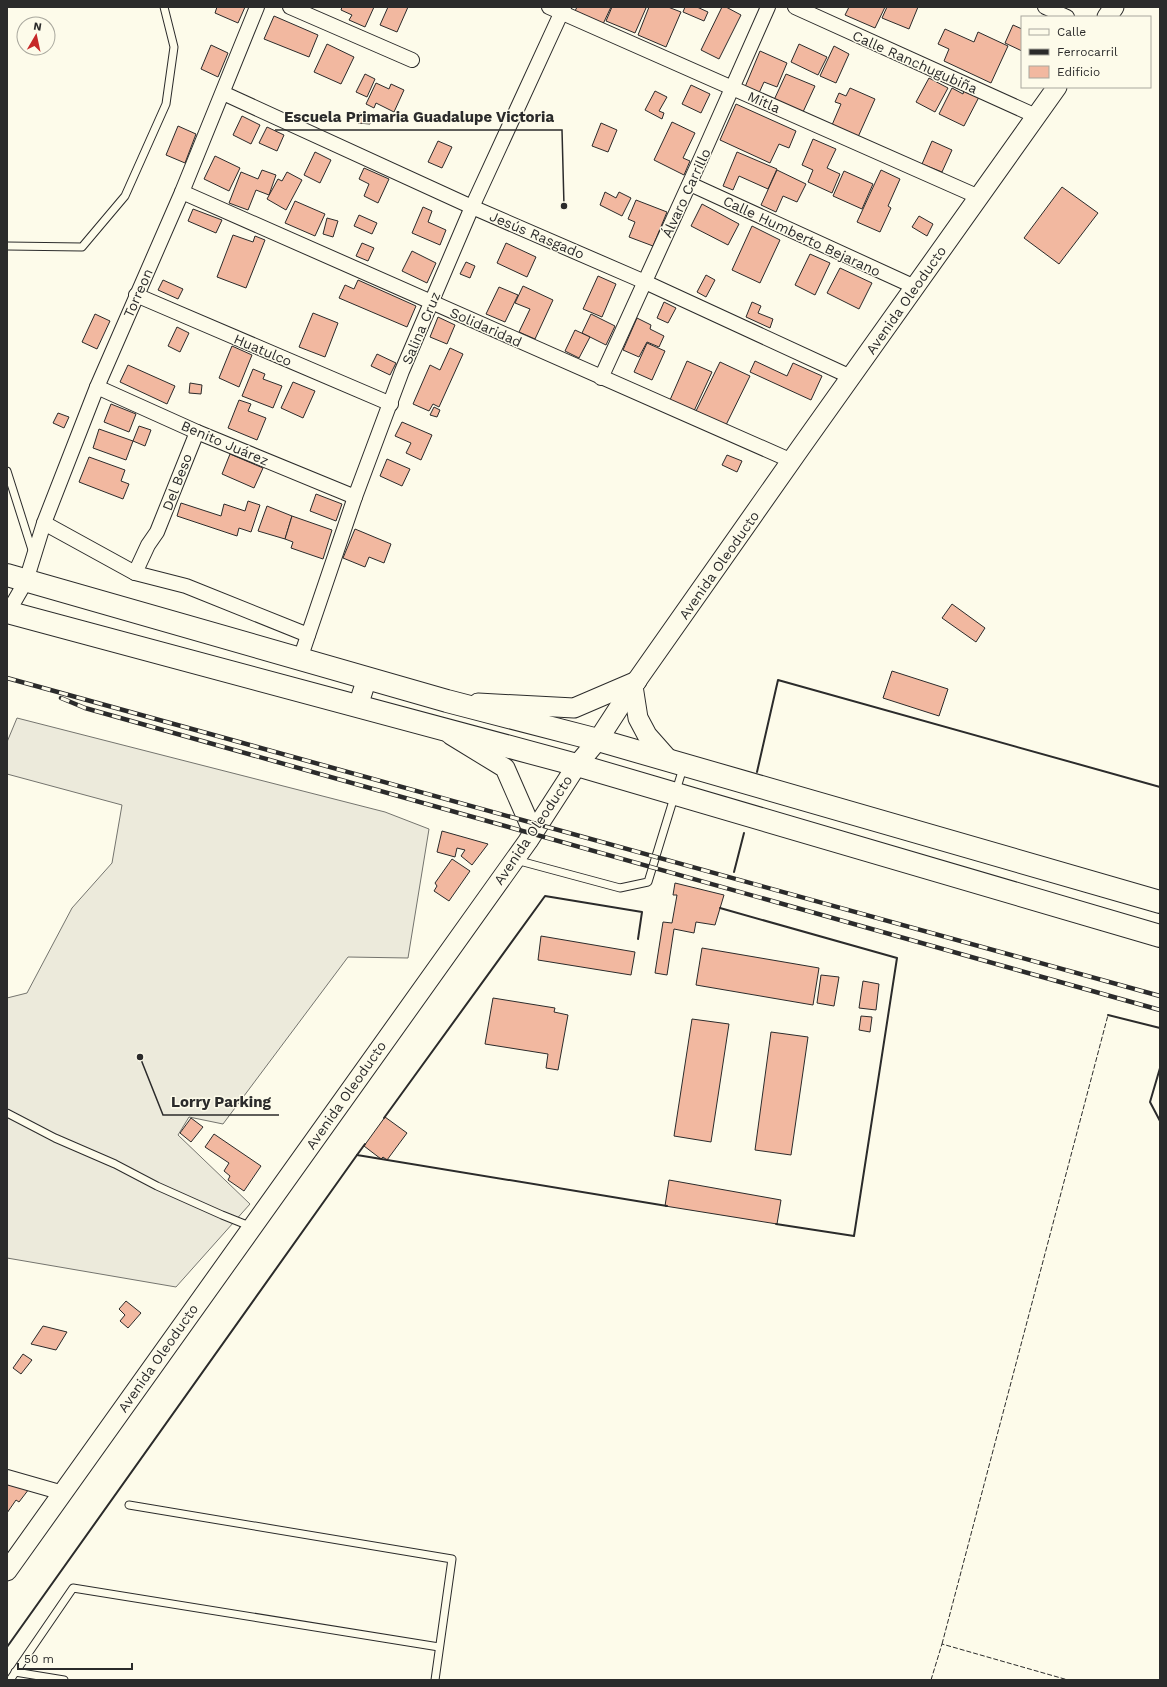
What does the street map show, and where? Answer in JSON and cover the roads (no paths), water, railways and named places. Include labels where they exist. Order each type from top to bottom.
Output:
[{"type":"main road","points":[[1108,16],[1114,7]]},
{"type":"main road","name":"Avenida Oleoducto","points":[[7,1571],[15,1554],[63,1493],[514,860],[577,765],[598,740],[635,684],[914,287],[1056,88]]},
{"type":"main road","points":[[16,578],[447,701],[598,740],[1160,902]]},
{"type":"main road","points":[[7,612],[577,765],[1160,936]]},
{"type":"main road","points":[[358,706],[367,678]]},
{"type":"main road","points":[[447,701],[574,708],[635,684],[638,718],[647,735],[677,763]]},
{"type":"main road","points":[[439,728],[505,768],[533,832]]},
{"type":"street","name":"Torreon","points":[[7,612],[16,578],[34,555],[44,523],[96,387],[182,192],[257,7]]},
{"type":"street","points":[[290,7],[412,60]]},
{"type":"street","name":"Álvaro Carrillo","points":[[601,378],[690,184],[768,7]]},
{"type":"street","name":"Calle Ranchugubiña","points":[[795,7],[1036,116]]},
{"type":"street","points":[[1045,7],[1065,16]]},
{"type":"street","name":"Mitla","points":[[558,9],[978,197]]},
{"type":"street","name":"Salina Cruz","points":[[300,659],[355,497],[402,371],[558,9]]},
{"type":"street","name":"Jesús Rasgado","points":[[223,93],[472,207],[645,282],[851,377]]},
{"type":"street","name":"Calle Humberto Bejarano","points":[[690,184],[914,287]]},
{"type":"street","name":"Solidaridad","points":[[182,192],[792,461]]},
{"type":"street","name":"Huatulco","points":[[136,295],[390,404]]},
{"type":"street","name":"Benito Juárez","points":[[96,387],[197,432],[355,497]]},
{"type":"street","name":"Del Beso","points":[[135,572],[148,545],[158,532],[197,432]]},
{"type":"street","points":[[44,523],[135,572],[186,586],[308,635]]},
{"type":"street","points":[[7,1477],[63,1493]]},
{"type":"lane","points":[[7,246],[82,246],[125,196],[166,104],[174,47],[164,7]]},
{"type":"lane","points":[[7,471],[34,555]]},
{"type":"lane","points":[[514,860],[620,888],[648,882],[675,794],[677,763]]},
{"type":"lane","points":[[7,1113],[55,1138],[115,1164],[157,1186],[222,1216],[252,1227]]},
{"type":"lane","points":[[128,1505],[452,1559],[434,1680]]},
{"type":"lane","points":[[10,1680],[73,1588],[439,1647]]},
{"type":"lane","points":[[16,1672],[64,1680]]},
{"type":"railway","points":[[7,678],[1160,996]]},
{"type":"railway","points":[[61,698],[85,708],[1160,1010]]},
{"type":"place","name":"Escuela Primaria Guadalupe Victoria","points":[[564,206]]},
{"type":"place","name":"Lorry Parking","points":[[140,1057]]}]
